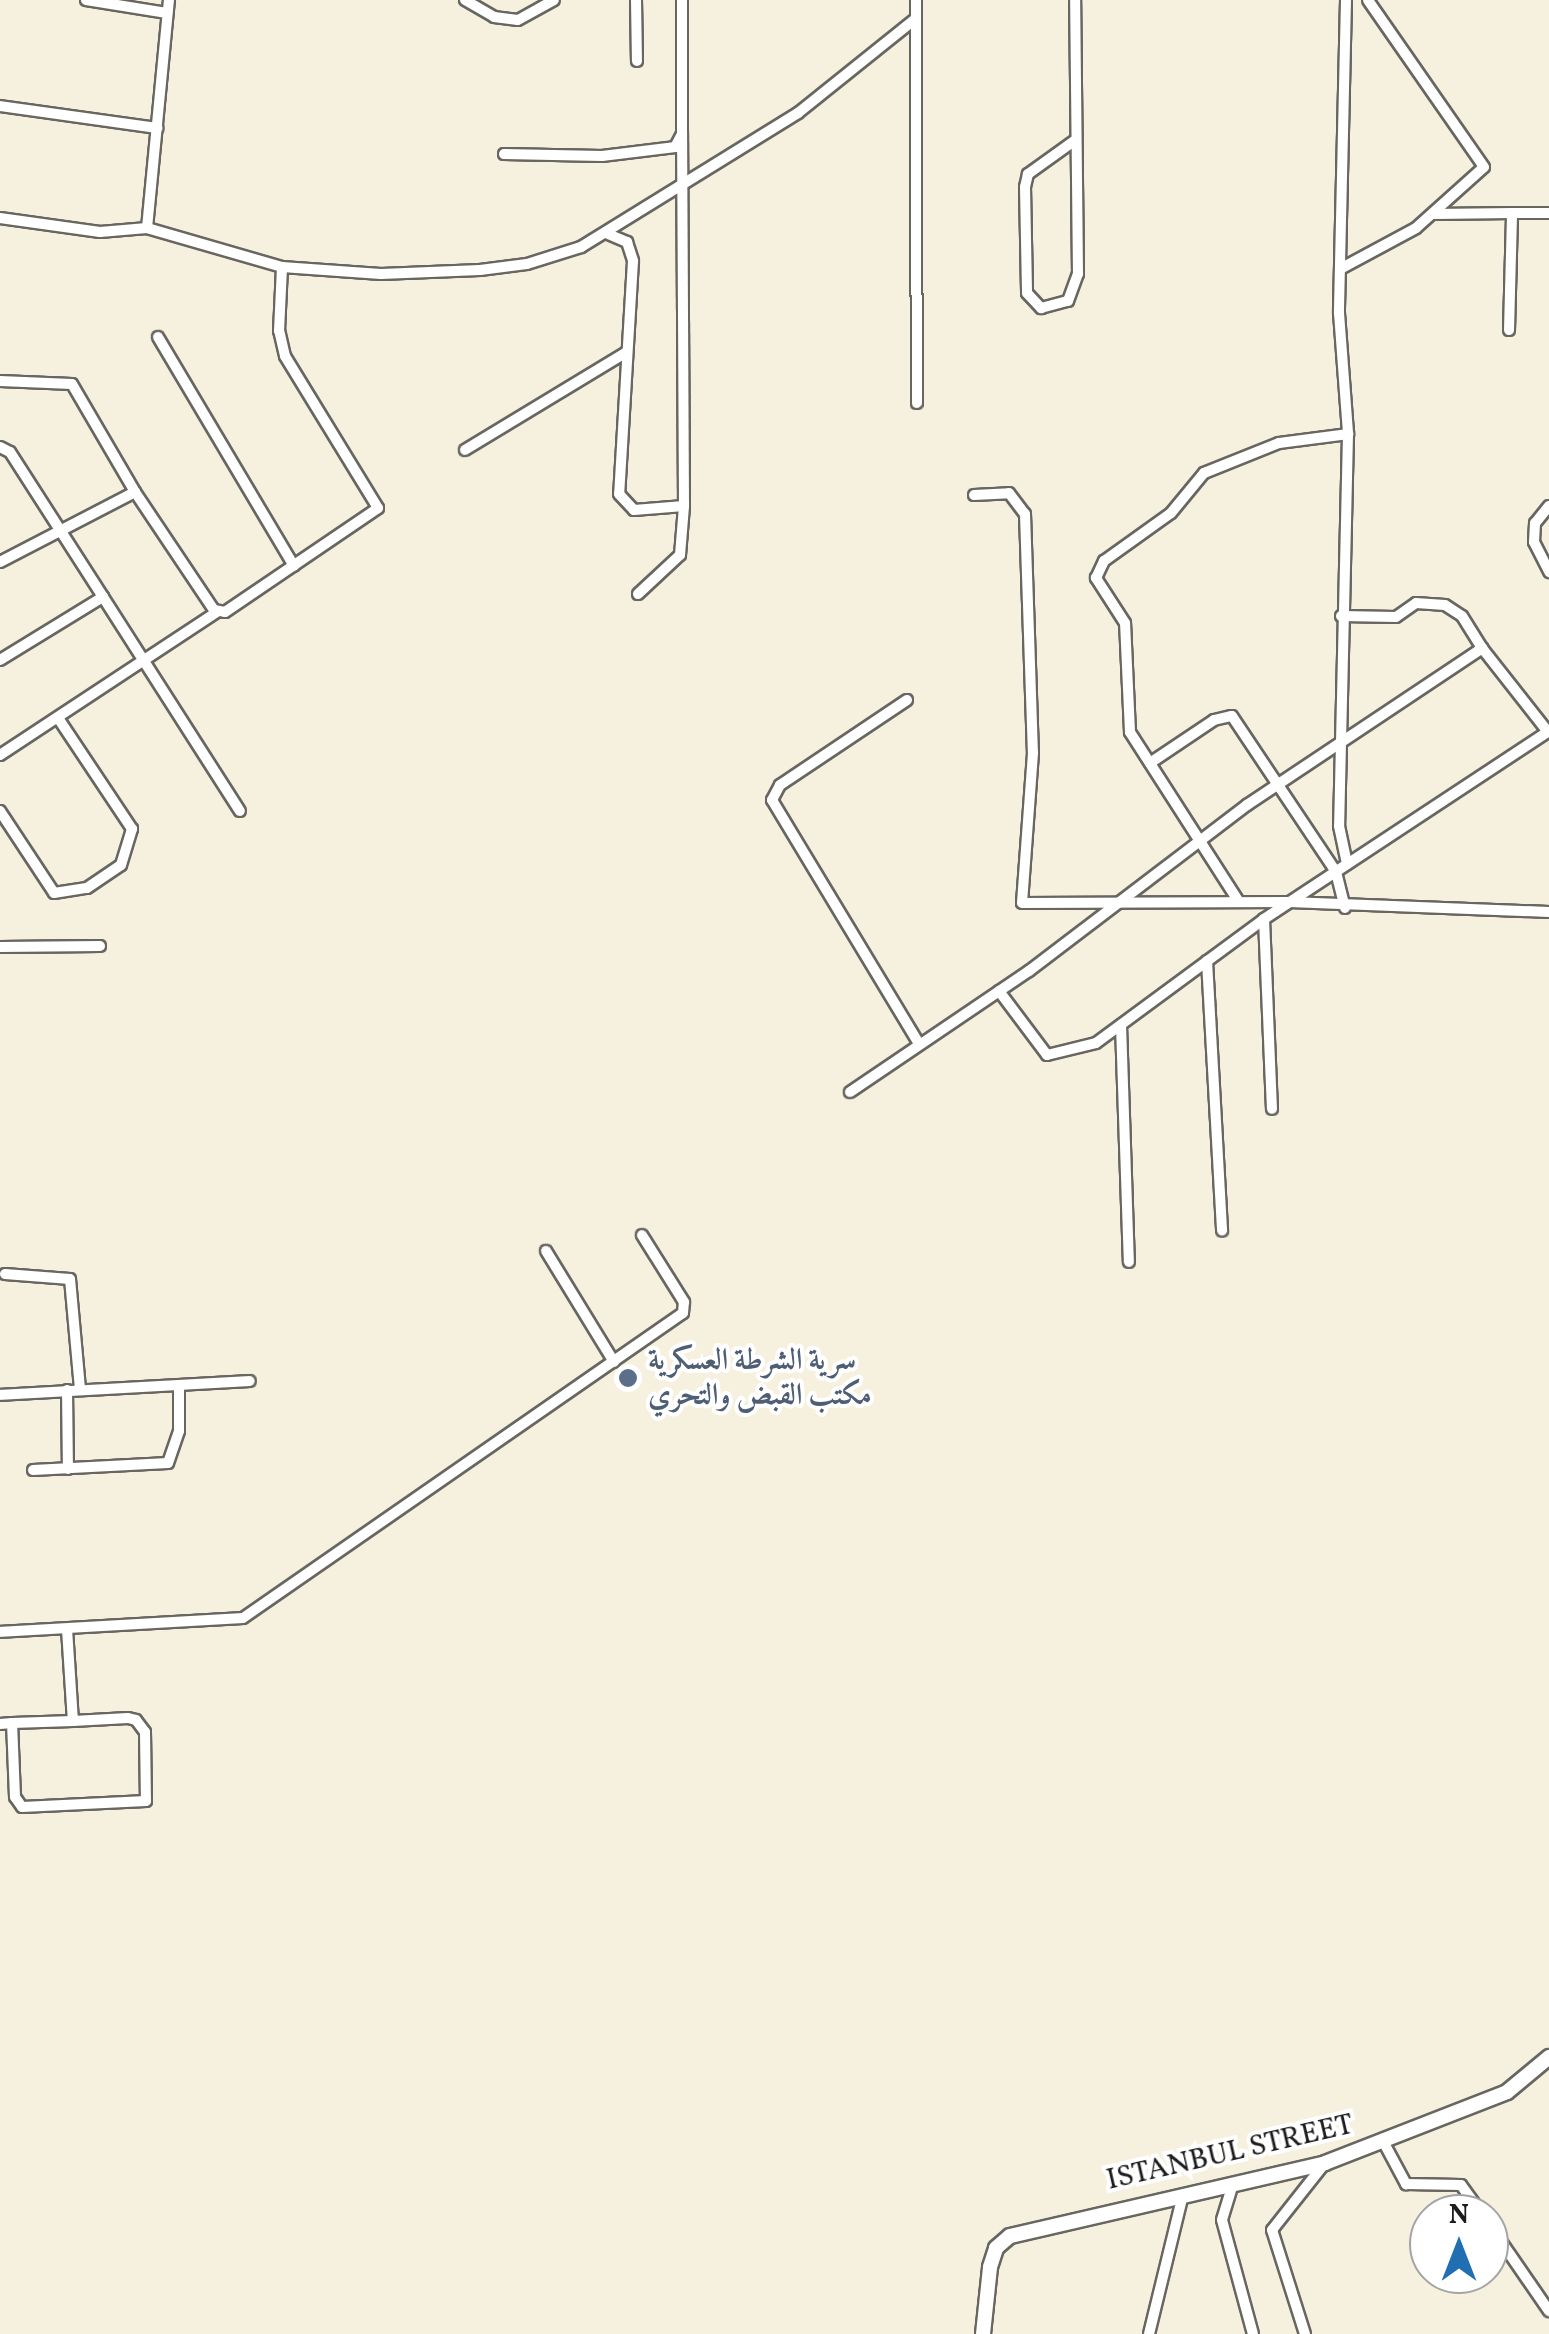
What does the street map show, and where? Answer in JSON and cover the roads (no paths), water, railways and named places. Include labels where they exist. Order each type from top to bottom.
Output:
[{"type":"street","points":[[86,0],[167,13]]},
{"type":"street","points":[[147,228],[169,0]]},
{"type":"street","points":[[465,0],[494,18],[518,20],[554,0]]},
{"type":"street","points":[[636,0],[637,61]]},
{"type":"street","points":[[638,594],[680,555],[684,506],[682,0]]},
{"type":"street","points":[[916,0],[916,403]]},
{"type":"street","points":[[1074,141],[1028,174],[1025,187],[1027,293],[1041,308],[1058,307],[1076,290],[1075,0]]},
{"type":"street","points":[[1346,0],[1340,269],[1348,434],[1339,826],[1347,864]]},
{"type":"street","points":[[1340,269],[1434,214],[1474,180],[1484,162],[1368,0]]},
{"type":"street","points":[[0,218],[100,232],[147,228],[282,267],[380,274],[510,267],[608,234],[682,189],[798,113],[914,20]]},
{"type":"street","points":[[0,106],[157,128]]},
{"type":"street","points":[[504,154],[662,153],[676,147],[682,134]]},
{"type":"street","points":[[1434,214],[1549,212]]},
{"type":"street","points":[[1509,330],[1512,214]]},
{"type":"street","points":[[608,234],[627,242],[632,255],[625,353],[622,504],[634,510],[684,506]]},
{"type":"street","points":[[0,755],[375,513],[378,504],[285,356],[279,331],[282,267]]},
{"type":"street","points":[[158,337],[294,566]]},
{"type":"street","points":[[466,450],[625,353]]},
{"type":"street","points":[[0,381],[72,384],[135,492],[217,612]]},
{"type":"street","points":[[1239,902],[1130,732],[1125,623],[1096,578],[1104,561],[1172,513],[1204,473],[1279,443],[1348,434]]},
{"type":"street","points":[[0,447],[10,452],[240,810]]},
{"type":"street","points":[[0,562],[135,492]]},
{"type":"street","points":[[974,494],[1009,493],[1023,508],[1027,531],[1033,754],[1019,896],[1026,905],[1290,902],[1345,908],[1549,912]]},
{"type":"street","points":[[1549,506],[1535,523],[1534,542],[1549,572]]},
{"type":"street","points":[[0,660],[103,597]]},
{"type":"street","points":[[999,992],[1047,1054],[1077,1052],[1121,1025],[1264,918],[1549,732],[1482,648],[1462,616],[1445,605],[1416,603],[1399,616],[1341,616]]},
{"type":"street","points":[[850,1092],[918,1042],[999,992],[1199,840],[1482,648]]},
{"type":"street","points":[[907,700],[780,785],[772,800],[918,1042]]},
{"type":"street","points":[[1150,763],[1214,720],[1232,716],[1282,782],[1336,872],[1345,908]]},
{"type":"street","points":[[0,811],[54,893],[87,888],[121,865],[132,829],[58,718]]},
{"type":"street","points":[[1264,918],[1272,1109]]},
{"type":"street","points":[[0,948],[100,946]]},
{"type":"street","points":[[1207,961],[1222,1231]]},
{"type":"street","points":[[1121,1025],[1130,1262]]},
{"type":"street","points":[[0,1632],[243,1618],[614,1362],[684,1309],[642,1236]]},
{"type":"street","points":[[546,1251],[614,1362]]},
{"type":"street","points":[[5,1274],[70,1278],[80,1388]]},
{"type":"street","points":[[0,1395],[250,1381]]},
{"type":"street","points":[[33,1470],[168,1463],[179,1431],[179,1386]]},
{"type":"street","points":[[67,1390],[68,1469]]},
{"type":"street","points":[[67,1629],[73,1720]]},
{"type":"street","points":[[128,1718],[144,1726],[146,1801],[22,1807],[14,1797],[6,1724],[128,1718]]},
{"type":"street","name":"ISTANBUL STREET","points":[[983,2334],[990,2267],[996,2248],[1010,2236],[1232,2186],[1384,2144],[1506,2092],[1549,2057]]},
{"type":"street","points":[[1384,2144],[1406,2184],[1461,2185],[1468,2194]]},
{"type":"street","points":[[1305,2334],[1272,2230],[1325,2163]]},
{"type":"street","points":[[1232,2186],[1222,2220],[1253,2334]]},
{"type":"street","points":[[1149,2334],[1183,2195]]},
{"type":"street","points":[[1509,2253],[1549,2311]]},
{"type":"place","name":"سرية الشرطة العسكرية مكتب القبض والتحري","points":[[628,1378]]}]
